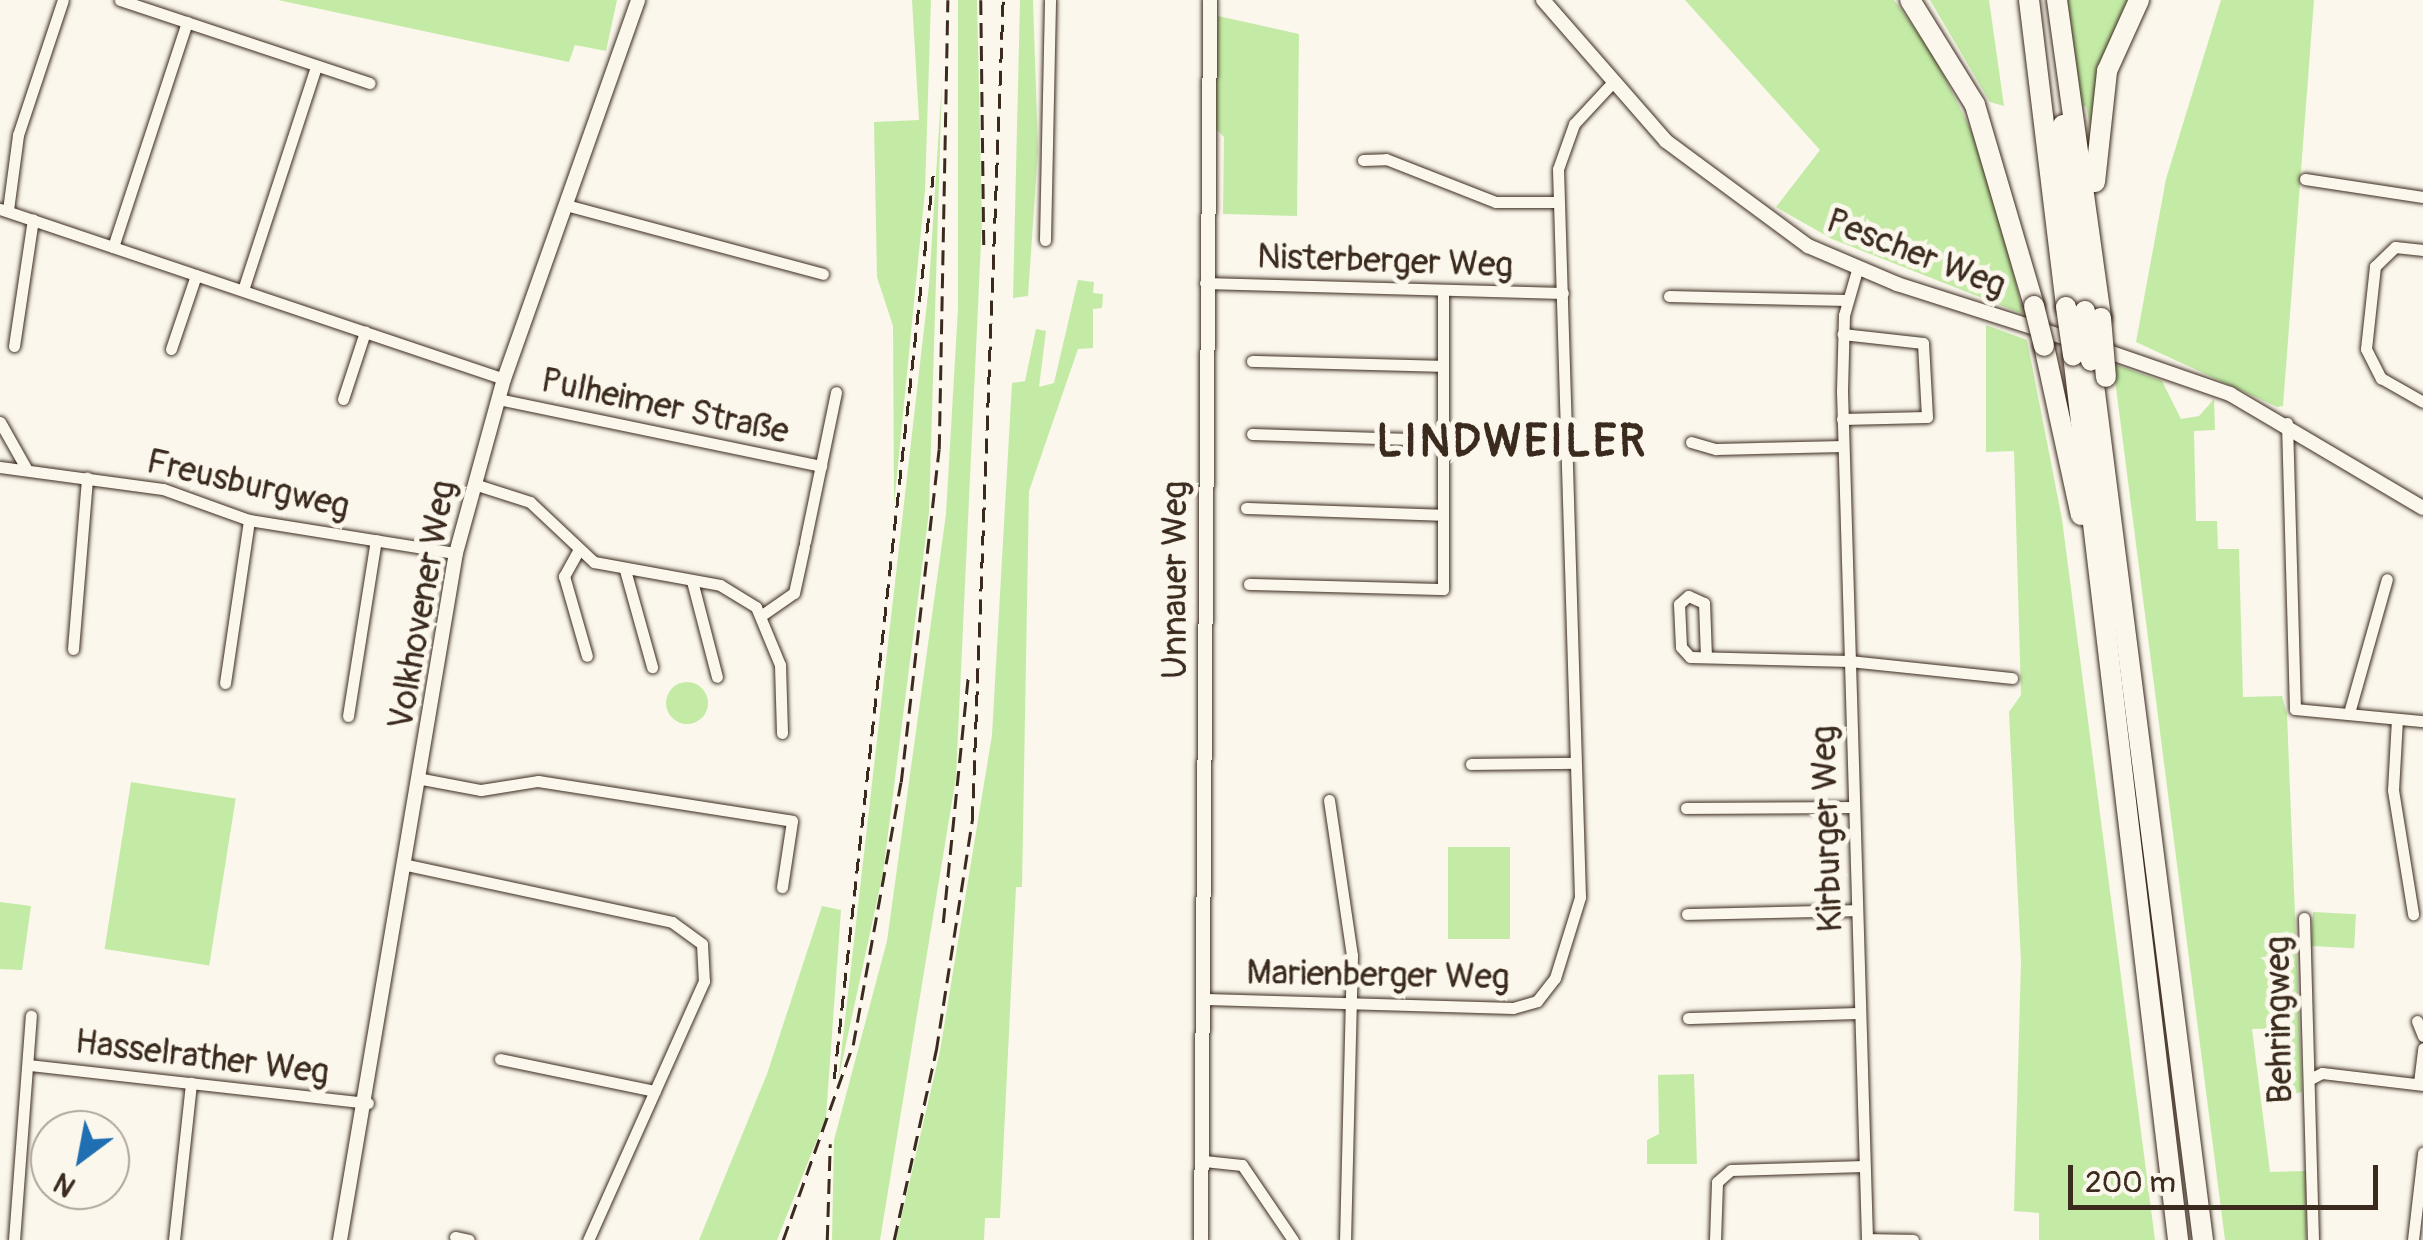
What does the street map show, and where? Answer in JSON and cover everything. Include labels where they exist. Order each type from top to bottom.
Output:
[{"type":"highway","points":[[1910,0],[1975,105],[2034,306],[2102,612]]},
{"type":"highway","points":[[2026,0],[2084,312],[2106,377],[2109,485]]},
{"type":"highway","points":[[2048,0],[2084,312]]},
{"type":"highway","points":[[2057,0],[2094,249]]},
{"type":"highway","points":[[2139,0],[2100,106],[2094,249],[2084,312],[2082,358],[2102,612],[2178,1240]]},
{"type":"highway","points":[[2082,358],[2109,485],[2203,1240]]},
{"type":"highway","points":[[2192,1156],[2212,1240]]},
{"type":"street","points":[[63,0],[18,135],[4,210],[504,379]]},
{"type":"street","points":[[120,0],[370,83]]},
{"type":"street","name":"Volkhovener Weg","points":[[340,1240],[368,1104],[456,553],[504,379],[638,0]]},
{"type":"street","points":[[1045,240],[1050,0]]},
{"type":"street","name":"Unnauer Weg","points":[[1202,1240],[1206,999],[1205,283],[1210,0]]},
{"type":"street","name":"Pescher Weg","points":[[1543,0],[1612,84],[1666,141],[1737,198],[1858,270],[2215,388],[2287,424],[2423,508]]},
{"type":"street","points":[[114,247],[187,22]]},
{"type":"street","points":[[243,290],[316,66]]},
{"type":"street","name":"Marienberger Weg","points":[[1206,999],[1513,1008],[1547,992],[1580,898],[1557,202],[1568,136],[1612,84]]},
{"type":"street","points":[[1363,160],[1386,159],[1496,202],[1557,202]]},
{"type":"street","points":[[2305,179],[2423,196]]},
{"type":"street","points":[[566,205],[823,274]]},
{"type":"street","points":[[14,346],[33,219]]},
{"type":"street","points":[[2423,250],[2395,247],[2375,266],[2366,349],[2381,378],[2423,402]]},
{"type":"street","name":"Kirburger Weg","points":[[1858,270],[1847,300],[1842,334],[1842,418],[1866,1239],[1913,1240]]},
{"type":"street","points":[[171,349],[196,275]]},
{"type":"street","name":"Nisterberger Weg","points":[[1205,283],[1562,293]]},
{"type":"street","points":[[1250,584],[1443,589],[1443,290]]},
{"type":"street","points":[[1670,296],[1847,300]]},
{"type":"street","points":[[343,398],[365,332]]},
{"type":"street","points":[[1842,334],[1923,343],[1926,418],[1842,418]]},
{"type":"street","points":[[1252,361],[1442,366]]},
{"type":"street","points":[[762,614],[794,592],[836,392]]},
{"type":"street","name":"Pulheimer Straße","points":[[498,399],[821,466]]},
{"type":"street","points":[[0,422],[28,470]]},
{"type":"street","points":[[2287,424],[2295,709],[2423,721]]},
{"type":"street","points":[[1252,434],[1442,440]]},
{"type":"street","points":[[1692,442],[1716,448],[1843,446]]},
{"type":"street","name":"Freusburgweg","points":[[0,467],[171,491],[249,520],[456,553]]},
{"type":"street","points":[[73,649],[87,478]]},
{"type":"street","points":[[474,484],[530,502],[578,551],[626,570],[731,590],[762,614],[780,664],[782,733]]},
{"type":"street","points":[[1246,508],[1442,515]]},
{"type":"street","points":[[225,683],[249,520]]},
{"type":"street","points":[[348,716],[376,540]]},
{"type":"street","points":[[578,551],[564,576],[587,656]]},
{"type":"street","points":[[626,570],[652,667]]},
{"type":"street","points":[[2348,714],[2386,579]]},
{"type":"street","points":[[692,581],[717,678]]},
{"type":"street","points":[[1706,657],[1704,603],[1688,596],[1680,604],[1682,651],[1706,657],[1850,661],[2012,678]]},
{"type":"street","points":[[2397,719],[2394,802],[2413,914]]},
{"type":"street","points":[[1471,764],[1575,762]]},
{"type":"street","points":[[422,780],[481,790],[538,781],[792,822],[782,888]]},
{"type":"street","points":[[1329,800],[1354,1003],[1346,1240]]},
{"type":"street","points":[[1686,808],[1854,806]]},
{"type":"street","points":[[407,865],[692,932],[707,956],[704,981],[588,1240]]},
{"type":"street","points":[[1687,914],[1857,910]]},
{"type":"street","name":"Behringweg","points":[[2304,918],[2312,1240]]},
{"type":"street","points":[[1688,1018],[1860,1014]]},
{"type":"street","points":[[14,1240],[31,1016]]},
{"type":"street","points":[[2417,1020],[2423,1036]]},
{"type":"street","points":[[2310,1079],[2322,1074],[2421,1084],[2423,1048]]},
{"type":"street","points":[[500,1060],[655,1091]]},
{"type":"street","name":"Hasselrather Weg","points":[[29,1064],[368,1104]]},
{"type":"street","points":[[174,1240],[191,1083]]},
{"type":"street","points":[[2413,1240],[2423,1152]]},
{"type":"street","points":[[1204,1161],[1242,1165],[1293,1240]]},
{"type":"street","points":[[1715,1240],[1717,1182],[1730,1170],[1864,1166]]},
{"type":"green space","points":[[278,0],[617,0],[606,51],[575,45],[569,62]]},
{"type":"green space","points":[[912,0],[931,0],[925,191],[894,505],[893,326],[877,277],[874,122],[919,120]]},
{"type":"green space","points":[[958,0],[977,0],[982,221],[956,777],[880,1240],[832,1240],[834,1140],[887,941],[946,514],[958,308]]},
{"type":"green space","points":[[1020,0],[1033,0],[1038,150],[1028,296],[1013,298]]},
{"type":"green space","points":[[1685,0],[1894,0],[1933,54],[1988,164],[2023,314],[1832,239],[1776,207],[1820,150]]},
{"type":"green space","points":[[1930,0],[1989,0],[2004,106],[1990,102]]},
{"type":"green space","points":[[2063,0],[2132,0],[2092,134],[2086,106],[2075,107]]},
{"type":"green space","points":[[2221,0],[2314,0],[2283,406],[2277,407],[2136,342],[2166,179]]},
{"type":"green space","points":[[1218,16],[1299,34],[1297,216],[1223,214],[1224,137],[1215,128]]},
{"type":"green space","points":[[942,81],[929,512],[883,873],[838,1081],[929,285]]},
{"type":"green space","points":[[1078,280],[1094,282],[1093,293],[1103,294],[1102,308],[1093,309],[1093,348],[1078,349],[1029,491],[1022,887],[1016,887],[1000,1218],[985,1218],[984,1240],[896,1240],[940,1051],[992,735],[1012,383],[1025,381],[1036,329],[1046,331],[1039,387],[1054,383]]},
{"type":"green space","points":[[1986,325],[2027,340],[2062,519],[2155,1240],[2039,1240],[2039,1213],[2014,1211],[2021,962],[2009,712],[2021,695],[2014,451],[1986,452]]},
{"type":"green space","points":[[2113,364],[2162,381],[2181,419],[2199,416],[2214,399],[2215,430],[2194,431],[2196,521],[2217,521],[2218,549],[2239,549],[2243,697],[2282,696],[2287,714],[2302,1092],[2292,1094],[2290,1028],[2252,1029],[2270,1172],[2306,1171],[2306,1240],[2225,1240]]},
{"type":"green space","points":[[687,682],[702,688],[708,703],[702,718],[687,724],[672,718],[666,703],[672,688]]},
{"type":"green space","points":[[131,782],[236,799],[209,966],[105,949]]},
{"type":"green space","points":[[1448,847],[1510,847],[1510,939],[1448,939]]},
{"type":"green space","points":[[0,902],[31,906],[22,970],[0,969]]},
{"type":"green space","points":[[822,906],[841,910],[826,1117],[777,1240],[699,1240],[767,1074]]},
{"type":"green space","points":[[2313,912],[2356,914],[2354,948],[2311,946]]},
{"type":"green space","points":[[1694,1074],[1697,1164],[1647,1164],[1647,1140],[1659,1134],[1658,1075]]},
{"type":"railway","points":[[783,1240],[853,1045],[901,782],[939,449],[948,0]]},
{"type":"railway","points":[[981,0],[984,250]]},
{"type":"railway","points":[[894,1240],[936,1051],[972,821],[1003,0]]},
{"type":"railway","points":[[834,1079],[933,175]]},
{"type":"railway","points":[[943,923],[968,675]]},
{"type":"railway","points":[[827,1240],[830,1144]]},
{"type":"district","name":"LINDWEILER","points":[[1512,443]]}]
